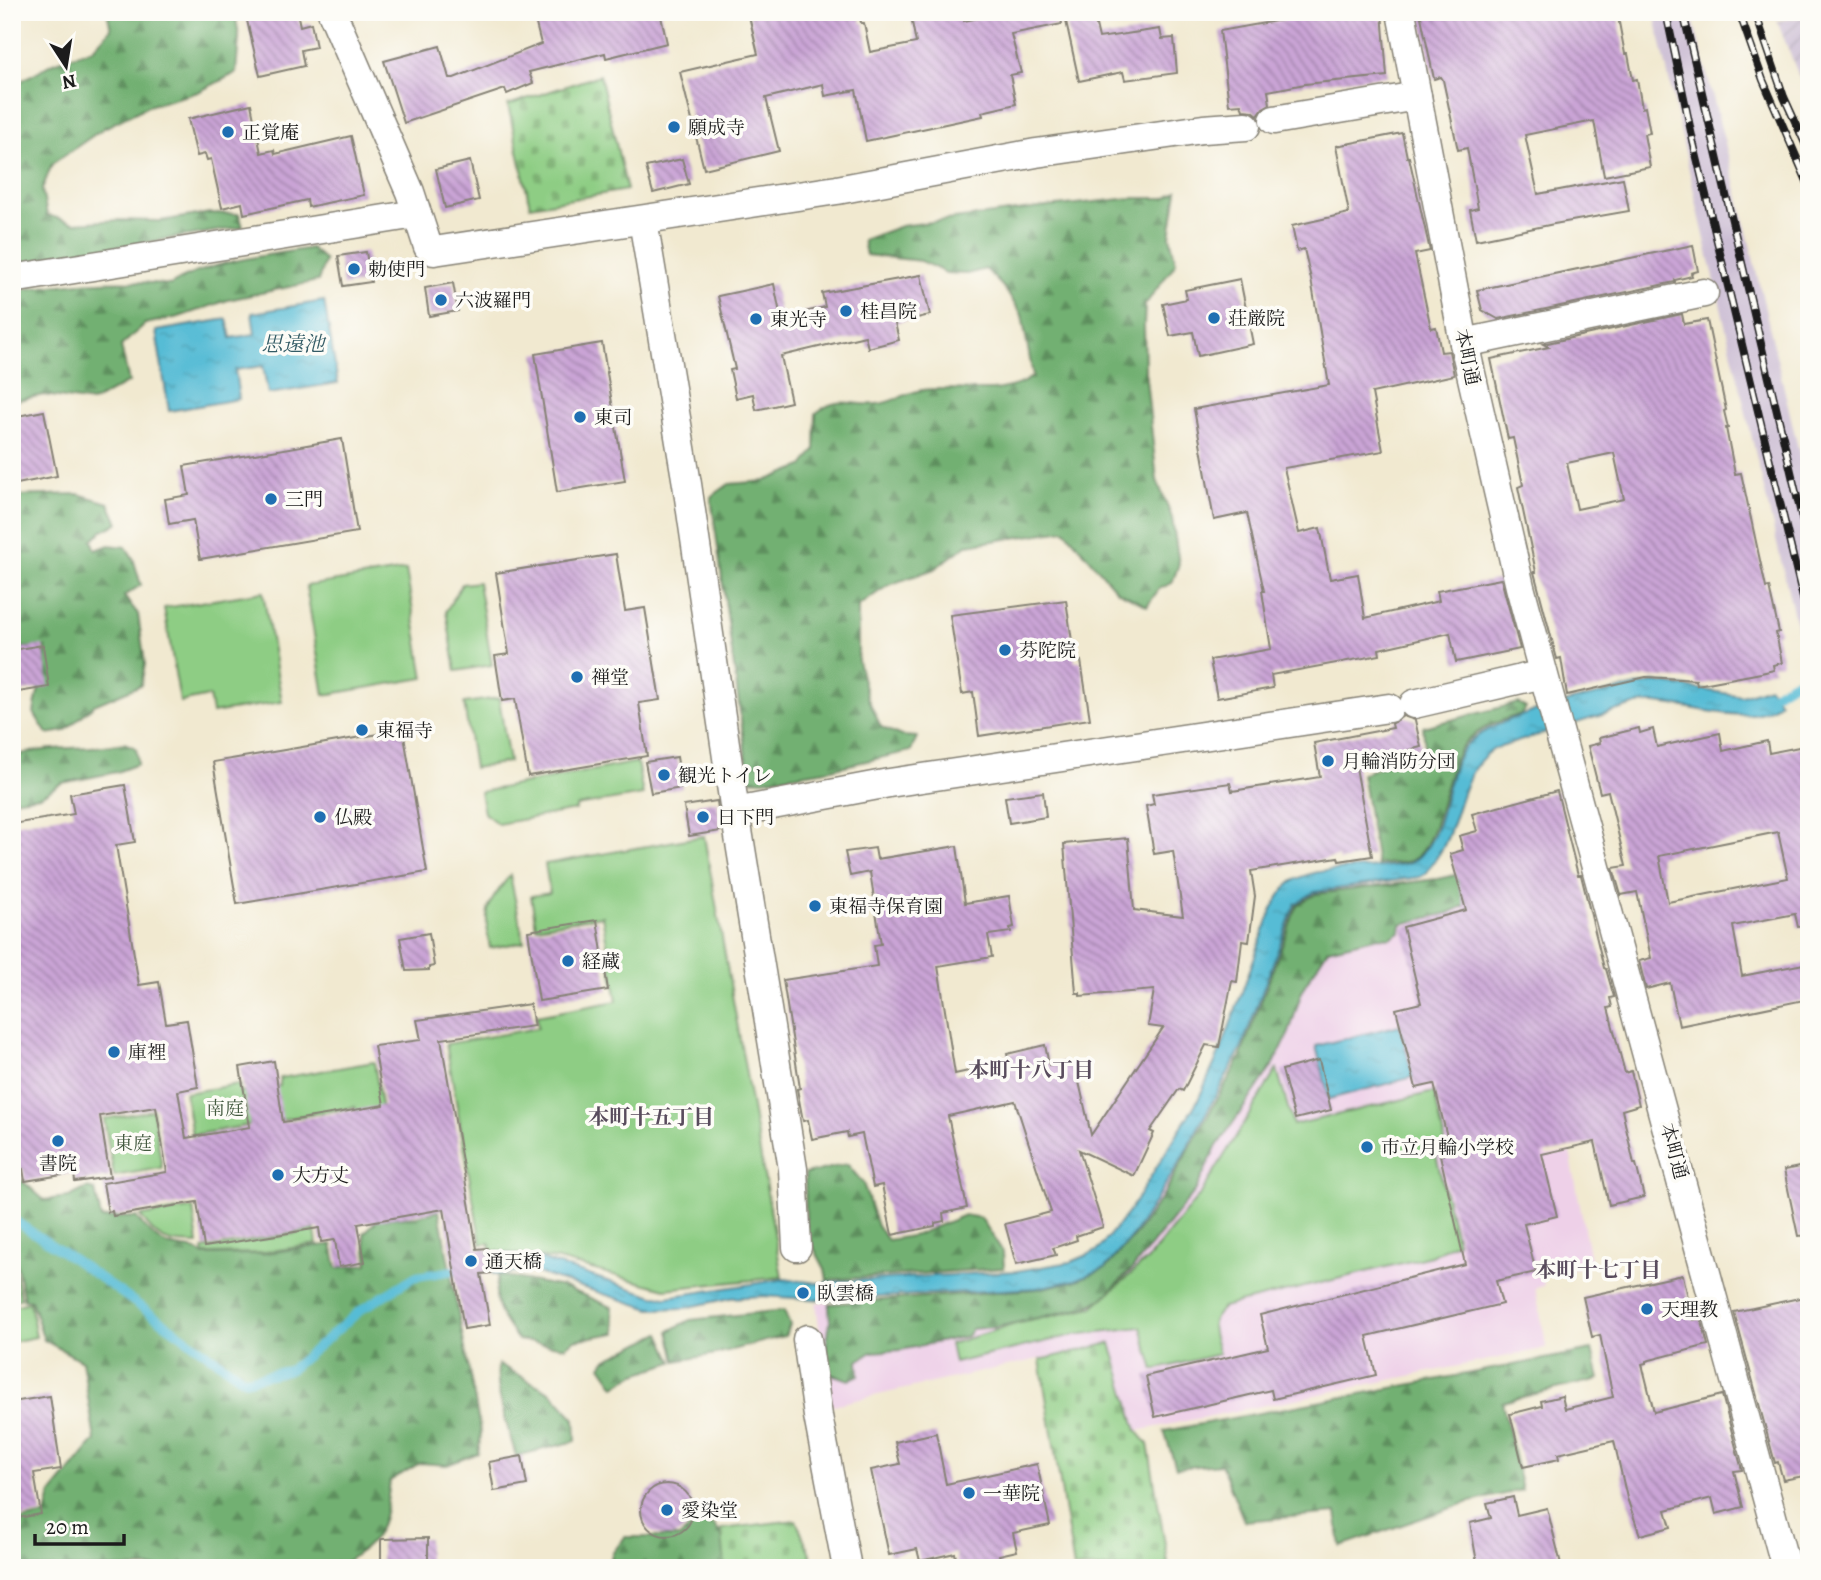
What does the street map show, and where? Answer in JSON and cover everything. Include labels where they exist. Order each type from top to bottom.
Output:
[{"type":"street","points":[[332,12],[410,192],[428,247],[433,251],[836,190],[1036,153],[1203,129],[1246,126]]},
{"type":"street","name":"本町通","points":[[1401,12],[1464,343],[1520,587],[1786,1568]]},
{"type":"street","points":[[1274,120],[1417,96]]},
{"type":"street","points":[[12,279],[416,214]]},
{"type":"street","points":[[643,220],[687,484],[735,812],[793,1168],[797,1247]]},
{"type":"street","points":[[1464,343],[1704,293]]},
{"type":"street","points":[[735,812],[889,783],[1546,686]]},
{"type":"street","points":[[807,1339],[818,1416],[847,1568]]},
{"type":"shaded area","points":[[1654,12],[1691,12],[1738,194],[1809,494],[1809,679],[1698,210]]},
{"type":"shaded area","points":[[1809,16],[1809,102],[1777,21]]},
{"type":"shaded area","name":"市立月輪小学校","points":[[1480,868],[1546,1156],[1570,1152],[1591,1265],[1543,1276],[1544,1286],[1535,1288],[1547,1348],[1137,1431],[1110,1343],[829,1406],[816,1303],[937,1299],[1038,1291],[1075,1283],[1107,1269],[1135,1234],[1192,1143],[1243,1050],[1296,904],[1316,892],[1438,878]]},
{"type":"green space","points":[[107,12],[235,12],[239,37],[236,73],[198,92],[148,106],[104,128],[52,164],[42,190],[47,215],[74,223],[160,221],[210,213],[239,214],[243,227],[109,248],[12,270],[12,86],[53,63],[93,49],[111,29]]},
{"type":"green space","points":[[600,75],[627,190],[530,206],[508,105]]},
{"type":"green space","points":[[1177,191],[1170,236],[1176,263],[1145,305],[1144,325],[1145,370],[1157,480],[1172,518],[1179,564],[1172,583],[1159,589],[1147,606],[1117,591],[1065,530],[967,545],[934,569],[889,585],[858,606],[858,661],[867,697],[881,727],[901,736],[917,737],[911,751],[827,770],[763,780],[749,779],[711,497],[729,484],[765,481],[803,466],[815,450],[816,413],[832,404],[883,403],[923,390],[994,390],[1008,388],[1033,376],[1022,315],[1004,288],[986,269],[967,274],[946,273],[921,261],[866,255],[863,240],[901,226],[1047,207],[1132,198],[1165,198]]},
{"type":"green space","points":[[311,248],[325,260],[318,281],[228,300],[179,317],[145,324],[121,346],[129,382],[92,402],[44,395],[12,401],[12,291],[111,282],[170,285],[221,264]]},
{"type":"green space","points":[[78,494],[109,503],[118,523],[92,540],[96,550],[109,545],[126,547],[133,558],[141,585],[124,596],[138,614],[145,664],[141,685],[94,705],[65,731],[47,734],[34,713],[46,647],[17,648],[12,652],[12,496]]},
{"type":"green space","points":[[406,570],[424,678],[324,695],[306,586]]},
{"type":"green space","points":[[478,582],[492,665],[456,671],[446,611],[462,584]]},
{"type":"green space","points":[[263,592],[282,702],[212,713],[209,696],[180,702],[164,608]]},
{"type":"green space","points":[[499,698],[509,762],[474,768],[464,703]]},
{"type":"green space","points":[[1518,703],[1526,708],[1521,714],[1483,729],[1464,744],[1450,772],[1428,841],[1420,854],[1410,861],[1377,865],[1362,774],[1391,762],[1410,761],[1425,749],[1423,727]]},
{"type":"green space","points":[[124,743],[136,748],[138,764],[117,772],[62,783],[40,796],[12,800],[12,757],[39,750]]},
{"type":"green space","points":[[637,762],[643,795],[576,806],[576,810],[498,824],[484,813],[480,792]]},
{"type":"green space","points":[[704,836],[782,1277],[665,1289],[558,1260],[491,1250],[490,1243],[481,1244],[446,1044],[538,1028],[536,1016],[617,1001],[602,916],[536,927],[531,896],[550,893],[545,864]]},
{"type":"green space","points":[[1479,870],[1477,900],[1449,913],[1401,924],[1400,932],[1390,938],[1379,937],[1328,949],[1303,988],[1289,1033],[1274,1064],[1215,1149],[1196,1190],[1134,1267],[1102,1299],[1089,1306],[997,1327],[972,1329],[967,1336],[901,1350],[872,1352],[858,1361],[859,1375],[849,1380],[830,1374],[825,1353],[830,1322],[829,1304],[1038,1289],[1075,1281],[1106,1268],[1136,1234],[1165,1192],[1240,1058],[1297,905],[1316,894],[1437,879]]},
{"type":"green space","points":[[510,875],[524,942],[490,948],[488,909]]},
{"type":"green space","name":"南庭","points":[[374,1062],[382,1111],[357,1115],[355,1107],[192,1135],[185,1093],[239,1084],[240,1092],[280,1086],[280,1078]]},
{"type":"green space","points":[[1277,1069],[1293,1125],[1434,1092],[1447,1151],[1436,1155],[1457,1242],[1431,1256],[1223,1307],[1214,1319],[1212,1329],[1219,1354],[1154,1370],[1141,1327],[1074,1335],[954,1363],[950,1344],[1016,1324],[1093,1307],[1148,1259],[1202,1192]]},
{"type":"green space","name":"東庭","points":[[153,1110],[162,1168],[114,1176],[104,1119]]},
{"type":"green space","points":[[847,1164],[863,1183],[877,1226],[888,1240],[916,1235],[964,1215],[981,1218],[1003,1252],[1004,1268],[827,1280],[825,1269],[806,1233],[805,1174]]},
{"type":"green space","points":[[12,1175],[17,1176],[44,1200],[69,1197],[87,1188],[95,1190],[101,1218],[136,1217],[153,1236],[171,1246],[195,1250],[203,1255],[258,1254],[332,1244],[337,1268],[368,1264],[364,1233],[378,1219],[439,1211],[481,1434],[478,1453],[447,1465],[420,1463],[390,1481],[384,1517],[377,1533],[366,1547],[341,1568],[12,1568],[12,1522],[46,1515],[51,1494],[95,1440],[82,1361],[44,1340],[31,1300],[24,1299],[12,1243]]},
{"type":"green space","points":[[193,1208],[198,1244],[164,1240],[153,1232],[140,1216]]},
{"type":"green space","points":[[315,1230],[317,1244],[258,1253],[204,1254],[203,1249]]},
{"type":"green space","points":[[12,1258],[21,1299],[12,1300]]},
{"type":"green space","points":[[498,1275],[564,1287],[612,1307],[616,1333],[574,1340],[565,1347],[518,1340],[499,1310],[496,1295]]},
{"type":"green space","points":[[30,1302],[36,1337],[12,1342],[12,1306]]},
{"type":"green space","points":[[784,1310],[790,1325],[785,1336],[716,1354],[676,1361],[669,1331],[690,1320]]},
{"type":"green space","points":[[660,1333],[673,1362],[636,1374],[615,1386],[601,1366],[605,1360]]},
{"type":"green space","points":[[1111,1343],[1137,1431],[1148,1444],[1169,1568],[1074,1568],[1040,1360]]},
{"type":"green space","points":[[1592,1350],[1599,1379],[1502,1402],[1522,1490],[1466,1503],[1341,1546],[1336,1513],[1244,1521],[1221,1464],[1176,1468],[1164,1431]]},
{"type":"green space","points":[[498,1364],[552,1393],[575,1419],[576,1441],[516,1456],[500,1399]]},
{"type":"green space","points":[[796,1520],[816,1568],[700,1568],[725,1564],[721,1529]]},
{"type":"green space","points":[[695,1523],[714,1525],[729,1545],[732,1568],[609,1568],[612,1554],[625,1537],[680,1537]]},
{"type":"water","name":"思遠池","points":[[324,301],[338,383],[268,394],[263,366],[235,370],[239,399],[169,411],[156,331],[227,319],[231,338],[255,334],[252,313]]},
{"type":"water","points":[[1654,682],[1742,696],[1769,687],[1780,702],[1768,710],[1753,714],[1718,713],[1665,704],[1640,704],[1494,749],[1475,767],[1446,841],[1425,874],[1420,877],[1315,892],[1295,904],[1241,1049],[1179,1163],[1134,1234],[1105,1268],[1075,1280],[1037,1288],[827,1300],[762,1296],[731,1298],[685,1308],[651,1309],[534,1272],[493,1274],[490,1252],[543,1260],[654,1296],[667,1297],[784,1279],[818,1283],[1017,1271],[1071,1262],[1097,1251],[1130,1210],[1198,1100],[1222,1047],[1272,909],[1288,885],[1316,872],[1411,862],[1422,854],[1431,842],[1457,761],[1464,748],[1478,736],[1498,724],[1552,706]]},
{"type":"water","points":[[1400,1025],[1413,1077],[1329,1099],[1316,1046]]},
{"type":"building","points":[[245,12],[297,12],[300,26],[311,23],[316,47],[301,50],[304,66],[260,76]]},
{"type":"building","points":[[533,12],[660,12],[667,43],[606,58],[605,53],[529,72],[533,83],[507,94],[505,89],[404,123],[384,61],[440,46],[449,78],[454,78],[541,44]]},
{"type":"building","points":[[748,12],[859,12],[870,52],[916,43],[910,12],[963,12],[964,21],[1008,12],[1060,12],[1062,24],[1011,34],[1021,73],[1010,75],[1016,104],[982,112],[983,116],[866,141],[856,90],[825,96],[823,84],[766,98],[779,151],[704,169],[680,72],[758,54]]},
{"type":"building","points":[[1064,12],[1093,12],[1099,38],[1160,29],[1162,39],[1174,38],[1177,73],[1125,80],[1123,72],[1079,81]]},
{"type":"building","points":[[1326,12],[1382,12],[1387,76],[1305,84],[1268,91],[1270,104],[1258,115],[1253,111],[1243,110],[1241,104],[1229,105],[1220,31]]},
{"type":"building","points":[[1420,12],[1617,12],[1625,54],[1628,54],[1633,80],[1637,79],[1642,108],[1645,107],[1650,133],[1644,134],[1650,167],[1604,176],[1594,121],[1525,135],[1538,194],[1623,178],[1629,211],[1476,240],[1470,210],[1478,208],[1467,148],[1458,150],[1443,80],[1441,77],[1434,79]]},
{"type":"building","points":[[251,104],[261,153],[274,150],[275,154],[351,136],[364,195],[308,207],[307,200],[244,214],[242,203],[222,208],[211,159],[207,160],[205,154],[197,156],[188,119]]},
{"type":"building","points":[[1402,133],[1430,251],[1415,254],[1431,328],[1436,327],[1441,352],[1449,351],[1454,375],[1372,393],[1383,451],[1284,468],[1299,533],[1320,528],[1330,579],[1358,574],[1365,618],[1439,601],[1437,591],[1501,579],[1520,649],[1456,662],[1450,633],[1379,649],[1380,655],[1271,675],[1273,688],[1217,698],[1210,660],[1271,649],[1264,591],[1247,513],[1214,520],[1194,409],[1329,385],[1311,279],[1304,249],[1297,251],[1292,226],[1349,213],[1336,146]]},
{"type":"building","points":[[682,159],[689,184],[653,193],[646,167]]},
{"type":"building","points":[[470,161],[479,200],[445,208],[436,169]]},
{"type":"building","points":[[1693,245],[1698,271],[1675,282],[1498,319],[1482,310],[1477,290]]},
{"type":"building","name":"勅使門","points":[[366,252],[371,282],[343,286],[338,256]]},
{"type":"building","points":[[921,275],[930,315],[895,323],[899,340],[868,348],[865,336],[781,356],[791,402],[756,410],[753,394],[736,398],[730,370],[735,369],[718,296],[774,284],[781,318],[825,307],[822,293]]},
{"type":"building","points":[[1240,279],[1253,344],[1198,356],[1193,332],[1170,336],[1163,304],[1187,299],[1185,290]]},
{"type":"building","name":"六波羅門","points":[[453,283],[458,311],[429,316],[425,288]]},
{"type":"building","points":[[1682,314],[1684,324],[1707,320],[1726,410],[1726,428],[1735,474],[1741,473],[1766,588],[1769,587],[1779,632],[1776,633],[1782,663],[1773,665],[1774,670],[1697,685],[1696,680],[1646,677],[1567,695],[1561,658],[1557,659],[1534,572],[1518,487],[1523,485],[1513,438],[1508,439],[1491,359],[1549,347],[1543,344]],"holes":[[[1614,453],[1624,499],[1577,509],[1567,463]]]},
{"type":"building","name":"東司","points":[[602,343],[625,481],[557,492],[535,354]]},
{"type":"building","points":[[44,411],[57,476],[12,485],[12,417]]},
{"type":"building","name":"三門","points":[[342,439],[357,532],[200,559],[193,520],[169,524],[165,499],[189,495],[184,466]]},
{"type":"building","name":"禅堂","points":[[616,554],[625,611],[645,608],[660,700],[639,703],[647,756],[528,776],[515,699],[502,701],[495,656],[509,654],[496,573]]},
{"type":"building","points":[[1066,600],[1075,662],[1081,661],[1090,719],[979,736],[973,692],[962,694],[950,615]]},
{"type":"building","points":[[43,645],[49,687],[12,693],[12,650]]},
{"type":"building","points":[[1403,716],[1415,720],[1421,747],[1409,750],[1410,755],[1356,767],[1372,856],[1339,861],[1338,857],[1251,871],[1255,896],[1249,942],[1242,941],[1237,982],[1232,981],[1219,1047],[1206,1045],[1183,1091],[1179,1089],[1150,1131],[1154,1133],[1134,1176],[1079,1150],[1103,1227],[1076,1236],[1077,1240],[1053,1248],[1056,1255],[1016,1264],[1005,1224],[1051,1212],[1015,1101],[948,1116],[967,1208],[943,1213],[944,1221],[935,1223],[935,1226],[892,1235],[882,1185],[873,1187],[862,1134],[848,1137],[847,1132],[812,1139],[808,1120],[803,1121],[783,980],[877,966],[874,945],[881,944],[870,872],[850,876],[845,852],[875,848],[877,859],[957,846],[965,903],[1009,896],[1014,927],[1010,928],[1011,932],[988,935],[992,957],[938,966],[955,1074],[1009,1062],[1007,1054],[1045,1045],[1049,1065],[1065,1062],[1066,1066],[1075,1064],[1091,1135],[1163,1028],[1148,1026],[1154,990],[1080,996],[1080,993],[1076,993],[1064,844],[1128,838],[1134,910],[1183,916],[1173,851],[1154,854],[1146,806],[1154,804],[1152,794],[1230,783],[1232,791],[1320,777],[1314,743],[1393,728],[1392,724]]},
{"type":"building","points":[[1639,728],[1640,733],[1653,729],[1657,747],[1720,733],[1723,751],[1767,741],[1769,753],[1809,745],[1809,926],[1798,927],[1795,914],[1733,926],[1742,976],[1809,963],[1809,999],[1679,1026],[1670,983],[1646,989],[1639,961],[1651,958],[1637,892],[1621,895],[1613,868],[1626,866],[1608,791],[1600,793],[1588,746],[1600,743],[1599,738]],"holes":[[[1778,832],[1788,878],[1668,902],[1659,856]]]},
{"type":"building","name":"仏殿","points":[[403,730],[427,872],[237,904],[213,762]]},
{"type":"building","name":"観光トイレ","points":[[677,757],[682,788],[651,793],[645,762]]},
{"type":"building","points":[[125,785],[135,842],[116,845],[139,985],[159,982],[166,1023],[187,1020],[198,1087],[178,1091],[186,1138],[250,1127],[240,1067],[274,1061],[283,1122],[384,1105],[374,1046],[421,1040],[417,1020],[530,1004],[534,1026],[441,1039],[477,1249],[487,1248],[491,1273],[481,1274],[490,1325],[464,1329],[444,1209],[358,1224],[365,1262],[339,1267],[335,1240],[321,1242],[319,1228],[204,1247],[197,1202],[113,1216],[112,1211],[108,1212],[103,1183],[167,1172],[156,1107],[100,1116],[110,1177],[75,1182],[74,1173],[25,1181],[23,1169],[16,1171],[12,1151],[12,824],[74,814],[70,794]]},
{"type":"building","points":[[1557,791],[1578,875],[1581,875],[1614,997],[1610,998],[1612,1007],[1608,1008],[1625,1073],[1631,1071],[1639,1105],[1622,1110],[1644,1197],[1609,1205],[1595,1142],[1542,1154],[1557,1216],[1524,1224],[1536,1272],[1496,1281],[1502,1304],[1367,1336],[1376,1375],[1273,1399],[1271,1390],[1155,1417],[1146,1376],[1268,1348],[1260,1315],[1465,1264],[1440,1155],[1451,1153],[1434,1084],[1416,1088],[1396,1009],[1421,1003],[1403,927],[1466,910],[1450,854],[1463,850],[1459,836],[1477,831],[1472,814]]},
{"type":"building","points":[[1043,792],[1046,817],[1009,823],[1005,797]]},
{"type":"building","name":"日下門","points":[[717,801],[721,831],[689,836],[684,806]]},
{"type":"building","name":"経蔵","points":[[597,920],[608,990],[539,1001],[528,931]]},
{"type":"building","points":[[429,933],[434,966],[429,967],[429,970],[406,971],[400,938]]},
{"type":"building","points":[[1319,1060],[1331,1110],[1295,1119],[1282,1070]]},
{"type":"building","points":[[1809,1165],[1809,1235],[1798,1236],[1784,1170]]},
{"type":"building","points":[[1683,1275],[1693,1320],[1701,1318],[1708,1345],[1642,1364],[1654,1412],[1722,1395],[1742,1470],[1734,1471],[1743,1507],[1716,1514],[1712,1498],[1666,1510],[1671,1527],[1640,1535],[1627,1498],[1614,1441],[1558,1454],[1559,1459],[1523,1467],[1510,1414],[1542,1406],[1541,1401],[1562,1396],[1565,1409],[1613,1397],[1600,1335],[1592,1337],[1583,1297]]},
{"type":"building","points":[[1809,1296],[1809,1475],[1783,1480],[1778,1462],[1775,1463],[1734,1312]]},
{"type":"building","points":[[50,1396],[61,1469],[34,1473],[41,1514],[12,1519],[12,1402]]},
{"type":"building","name":"一華院","points":[[936,1433],[946,1484],[1037,1464],[1050,1525],[1013,1533],[1017,1551],[999,1555],[1002,1568],[958,1568],[955,1553],[920,1561],[917,1549],[889,1555],[871,1470],[900,1464],[895,1442]]},
{"type":"building","points":[[522,1456],[527,1485],[494,1491],[489,1462]]},
{"type":"building","name":"愛染堂","points":[[667,1484],[677,1486],[685,1492],[691,1500],[691,1520],[685,1528],[677,1534],[667,1536],[657,1534],[649,1528],[643,1520],[641,1510],[643,1500],[649,1492],[657,1486]]},
{"type":"building","points":[[1513,1497],[1517,1515],[1547,1508],[1562,1568],[1478,1568],[1470,1523],[1491,1518],[1487,1503]]},
{"type":"building","points":[[428,1538],[428,1568],[381,1568],[381,1539]]},
{"type":"waterway","points":[[1765,699],[1809,673]]},
{"type":"waterway","points":[[12,1219],[245,1380],[290,1370],[361,1310],[414,1277],[463,1269]]},
{"type":"railway","points":[[1666,12],[1693,141],[1809,623]]},
{"type":"railway","points":[[1683,12],[1809,548]]},
{"type":"railway","points":[[1739,12],[1763,80],[1809,186]]},
{"type":"railway","points":[[1755,12],[1784,97],[1809,152]]},
{"type":"place","name":"願成寺","points":[[674,127]]},
{"type":"place","name":"正覚庵","points":[[228,132]]},
{"type":"place","name":"勅使門","points":[[354,269]]},
{"type":"place","name":"六波羅門","points":[[441,300]]},
{"type":"place","name":"桂昌院","points":[[846,311]]},
{"type":"place","name":"荘厳院","points":[[1214,318]]},
{"type":"place","name":"東光寺","points":[[756,319]]},
{"type":"place","name":"東司","points":[[580,417]]},
{"type":"place","name":"三門","points":[[271,499]]},
{"type":"place","name":"芬陀院","points":[[1005,650]]},
{"type":"place","name":"禅堂","points":[[577,677]]},
{"type":"place","name":"東福寺","points":[[362,730]]},
{"type":"place","name":"月輪消防分団","points":[[1328,761]]},
{"type":"place","name":"観光トイレ","points":[[664,775]]},
{"type":"place","name":"仏殿","points":[[320,817]]},
{"type":"place","name":"日下門","points":[[703,817]]},
{"type":"place","name":"東福寺保育園","points":[[815,906]]},
{"type":"place","name":"経蔵","points":[[568,961]]},
{"type":"place","name":"庫裡","points":[[114,1052]]},
{"type":"place","name":"書院","points":[[58,1141]]},
{"type":"place","name":"市立月輪小学校","points":[[1367,1147]]},
{"type":"place","name":"大方丈","points":[[278,1175]]},
{"type":"place","name":"通天橋","points":[[471,1261]]},
{"type":"place","name":"臥雲橋","points":[[803,1293]]},
{"type":"place","name":"天理教","points":[[1647,1309]]},
{"type":"place","name":"一華院","points":[[969,1493]]},
{"type":"place","name":"愛染堂","points":[[667,1510]]},
{"type":"district","name":"本町十八丁目","points":[[1031,1070]]},
{"type":"district","name":"本町十五丁目","points":[[651,1117]]},
{"type":"district","name":"本町十七丁目","points":[[1598,1270]]}]
